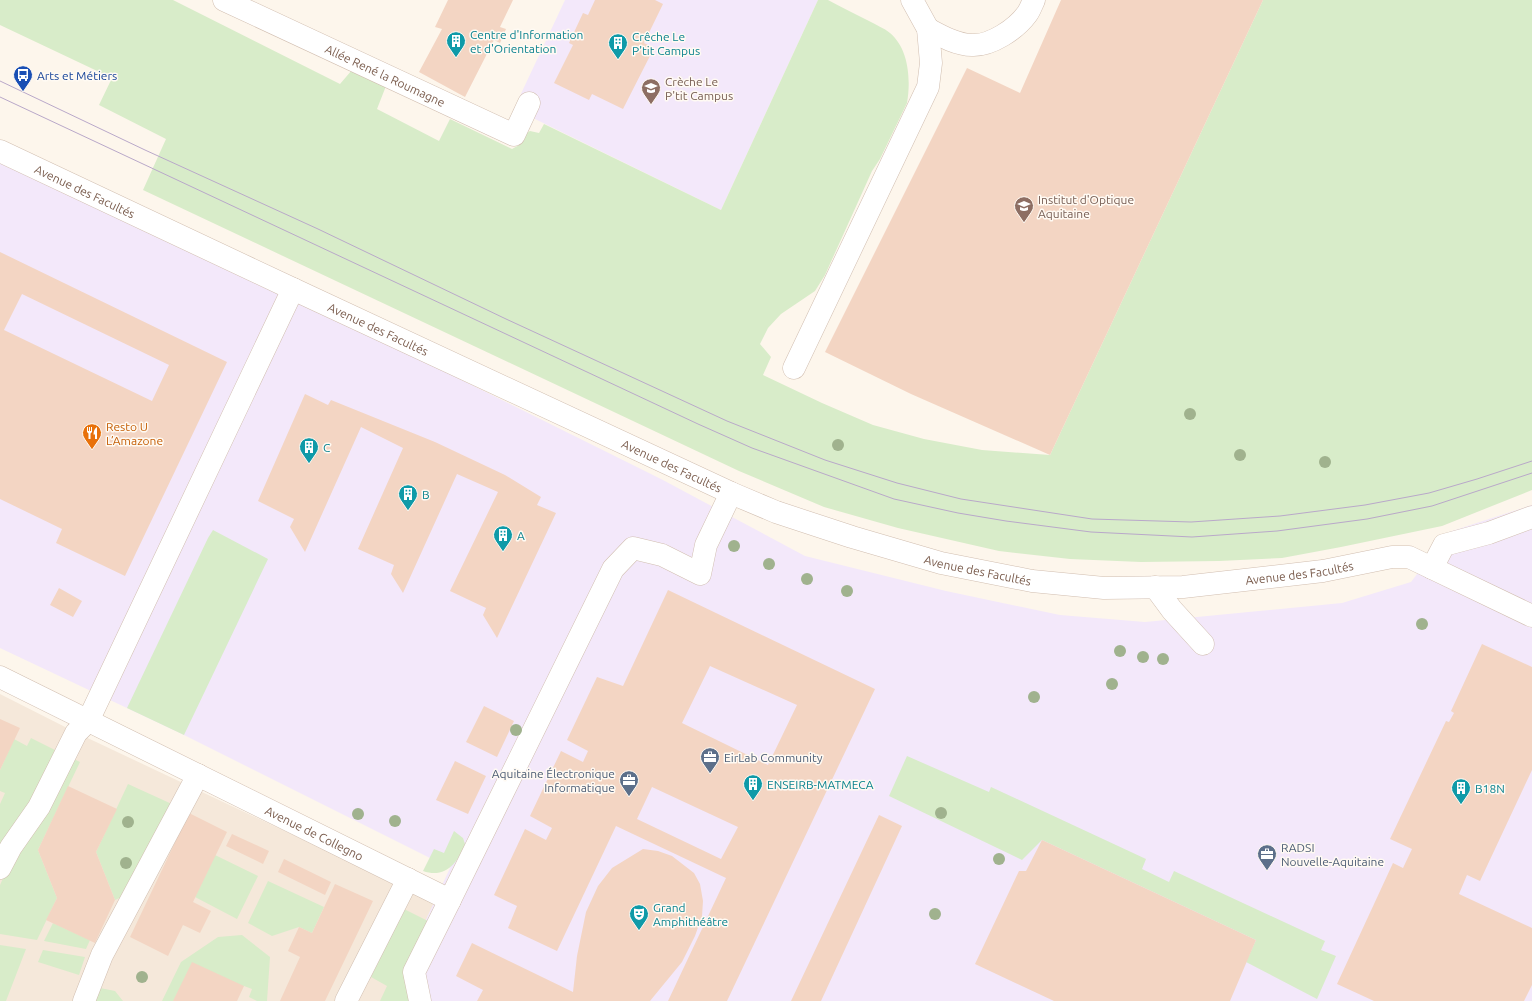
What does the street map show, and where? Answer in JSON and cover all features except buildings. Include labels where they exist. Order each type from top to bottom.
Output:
[{"type":"street","name":"Allée René la Roumagne","points":[[224,0],[514,135],[529,103]]},
{"type":"street","points":[[794,368],[928,88],[930,63],[928,29],[912,0]]},
{"type":"street","points":[[928,29],[949,40],[972,45],[994,40],[1010,30],[1027,14],[1034,0]]},
{"type":"street","name":"Avenue des Facultés","points":[[0,151],[731,493],[776,512],[844,534],[942,563],[1032,581],[1104,588],[1183,587],[1323,571],[1392,556],[1409,557],[1532,616]]},
{"type":"street","points":[[0,868],[10,847],[39,807],[76,733],[88,721],[293,289]]},
{"type":"street","points":[[420,1001],[414,972],[612,569],[633,548],[662,555],[700,574],[706,545],[731,493]]},
{"type":"street","points":[[1432,568],[1444,545],[1489,533],[1532,517]]},
{"type":"street","points":[[1155,587],[1172,610],[1203,644]]},
{"type":"street","name":"Avenue de Collegno","points":[[0,677],[450,900]]},
{"type":"street","points":[[84,1001],[102,955],[198,775]]},
{"type":"street","points":[[346,1001],[408,879]]},
{"type":"shaded area","name":"Crèche Le P'tit Campus","points":[[565,0],[818,0],[721,210],[533,118],[519,98]]},
{"type":"shaded area","points":[[0,158],[293,296],[661,479],[805,556],[946,591],[1060,615],[1145,622],[1342,603],[1411,582],[1449,532],[1532,505],[1532,1001],[388,1001],[450,868],[184,735],[0,648]]},
{"type":"shaded area","points":[[0,694],[77,733],[435,902],[388,1001],[0,1001]]},
{"type":"green space","points":[[0,0],[173,0],[340,84],[352,70],[386,86],[377,109],[439,141],[450,119],[512,149],[521,144],[525,134],[530,131],[539,133],[544,124],[721,210],[818,0],[828,0],[883,28],[896,40],[905,56],[907,65],[909,85],[907,103],[880,159],[872,171],[825,275],[815,291],[781,314],[768,328],[760,344],[771,357],[763,375],[873,425],[924,439],[982,450],[1050,455],[1263,0],[1532,0],[1532,490],[1442,526],[1282,558],[1219,561],[1141,562],[1070,559],[999,551],[898,528],[824,507],[739,471],[143,190],[166,139],[99,105],[112,78],[0,25]]},
{"type":"green space","points":[[213,530],[268,559],[184,735],[127,708]]},
{"type":"green space","points":[[31,738],[55,750],[30,803],[0,848],[0,804],[5,793],[0,791],[0,770],[14,739],[27,746]]},
{"type":"green space","points":[[68,756],[80,762],[38,850],[57,898],[37,940],[0,934],[0,885],[16,850]]},
{"type":"green space","points":[[907,756],[989,792],[991,787],[1146,859],[1142,869],[1169,882],[1174,871],[1325,941],[1321,950],[1336,956],[1317,999],[1246,962],[1256,940],[1042,840],[1022,860],[889,796]]},
{"type":"green space","points":[[128,784],[174,805],[133,892],[115,900],[96,852]]},
{"type":"green space","points":[[454,831],[463,838],[465,844],[459,857],[450,868],[444,871],[431,873],[423,871],[434,849],[444,853]]},
{"type":"green space","points":[[215,855],[258,876],[237,919],[195,897]]},
{"type":"green space","points":[[268,881],[324,907],[312,933],[299,927],[272,936],[248,923]]},
{"type":"green space","points":[[404,909],[434,924],[409,1001],[380,1001],[387,986],[371,977]]},
{"type":"green space","points":[[53,923],[90,940],[86,949],[44,941]]},
{"type":"green space","points":[[242,935],[270,957],[267,1001],[257,1001],[249,997],[252,989],[244,986],[181,1001],[162,1001],[181,962],[218,937]]},
{"type":"green space","points":[[0,945],[26,949],[6,1001],[0,1001]]},
{"type":"green space","points":[[43,950],[85,957],[79,975],[38,962]]},
{"type":"green space","points":[[95,987],[115,991],[123,1001],[93,1001]]},
{"type":"tram line","points":[[0,81],[145,150],[318,229],[506,319],[727,421],[825,460],[897,483],[961,499],[1092,519],[1191,522],[1280,516],[1365,505],[1429,493],[1532,461]]},
{"type":"tram line","points":[[0,97],[698,424],[752,448],[894,499],[958,513],[1091,532],[1192,537],[1277,531],[1367,519],[1432,506],[1532,473]]},
{"type":"place","name":"Centre d'Information et d'Orientation","points":[[456,58]]},
{"type":"place","name":"Crêche Le P'tit Campus","points":[[618,60]]},
{"type":"place","name":"Arts et Métiers","points":[[23,92]]},
{"type":"place","name":"Crèche Le P'tit Campus","points":[[651,105]]},
{"type":"place","name":"Institut d'Optique Aquitaine","points":[[1024,223]]},
{"type":"place","name":"Resto U L’Amazone","points":[[92,450]]},
{"type":"place","name":"C","points":[[309,464]]},
{"type":"place","name":"B","points":[[408,511]]},
{"type":"place","name":"A","points":[[503,552]]},
{"type":"place","name":"EirLab Community","points":[[710,774]]},
{"type":"place","name":"Aquitaine Électronique Informatique","points":[[629,797]]},
{"type":"place","name":"ENSEIRB-MATMECA","points":[[753,801]]},
{"type":"place","name":"B18N","points":[[1461,805]]},
{"type":"place","name":"RADSI Nouvelle-Aquitaine","points":[[1267,871]]},
{"type":"place","name":"Grand Amphithéâtre","points":[[639,931]]}]
